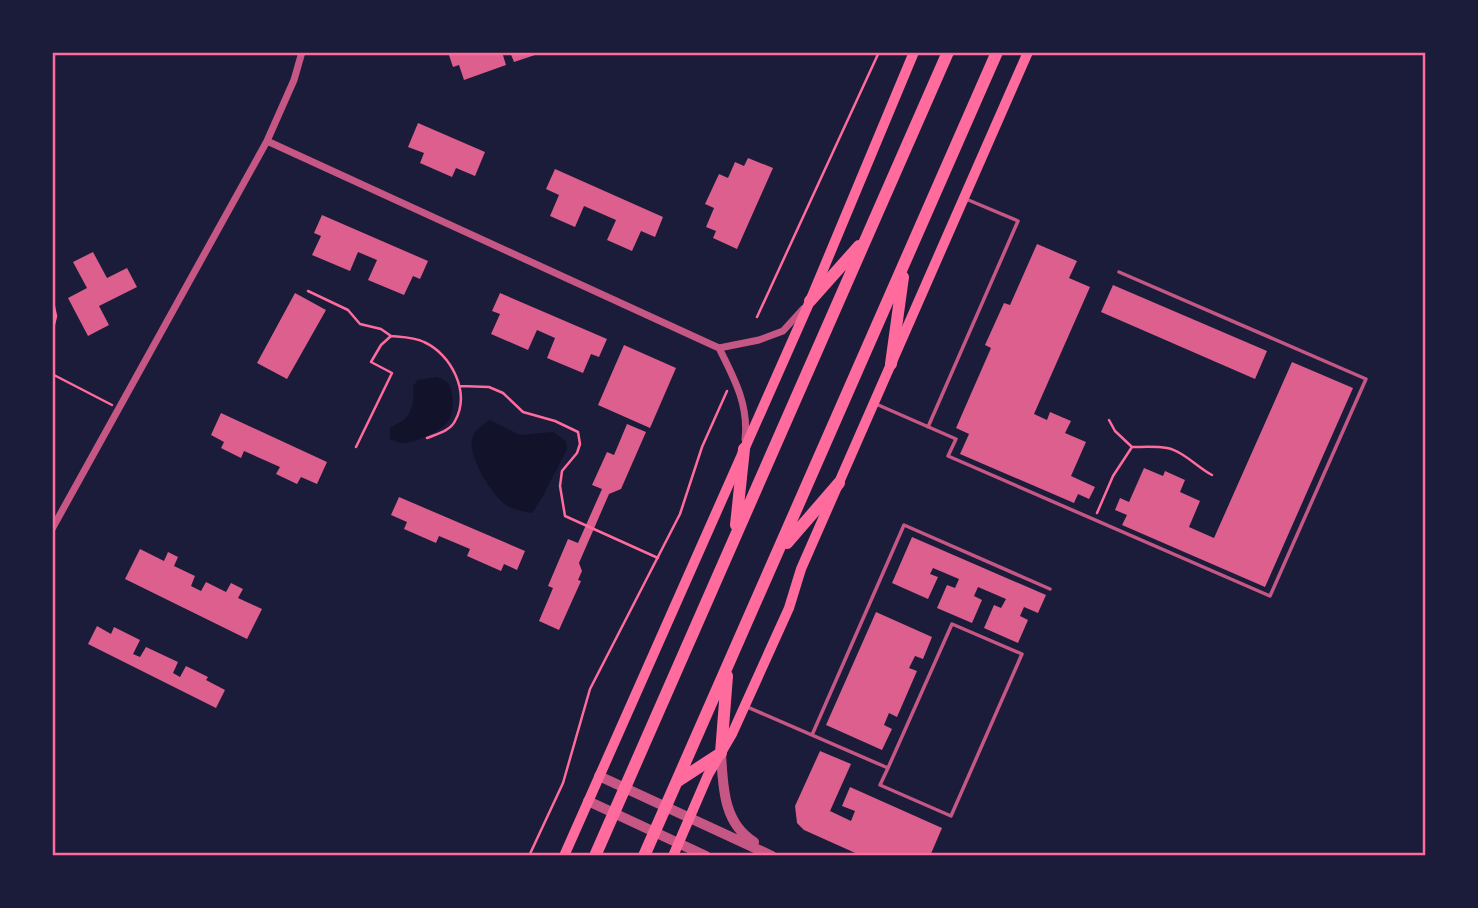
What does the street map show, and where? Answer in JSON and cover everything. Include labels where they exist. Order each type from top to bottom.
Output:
[{"type":"highway","points":[[595,856],[948,52]]},
{"type":"highway","points":[[645,856],[997,52]]},
{"type":"highway","points":[[810,301],[866,238]]},
{"type":"highway","points":[[891,363],[905,262]]},
{"type":"highway","points":[[735,537],[744,449]]},
{"type":"highway","points":[[777,553],[839,483]]},
{"type":"highway","points":[[677,781],[721,753],[728,665]]},
{"type":"main road","points":[[564,856],[810,301],[914,52]]},
{"type":"main road","points":[[673,856],[708,775],[745,706],[789,608],[801,569],[1028,52]]},
{"type":"street","points":[[52,529],[267,141],[294,80],[302,52]]},
{"type":"street","points":[[267,141],[719,348],[759,340],[783,331],[810,301]]},
{"type":"street","points":[[719,348],[738,385],[747,421],[744,449]]},
{"type":"street","points":[[721,753],[724,797],[737,829],[774,856]]},
{"type":"street","points":[[599,776],[774,856]]},
{"type":"street","points":[[588,801],[706,856]]},
{"type":"lane","points":[[928,427],[1018,221],[964,198]]},
{"type":"lane","points":[[874,403],[956,439],[948,456],[1270,596],[1366,379],[1119,272]]},
{"type":"lane","points":[[812,735],[904,525],[1050,589]]},
{"type":"lane","points":[[952,624],[1022,654],[951,816],[880,785],[888,768],[952,624]]},
{"type":"lane","points":[[745,706],[888,768]]},
{"type":"path","points":[[757,317],[879,52]]},
{"type":"path","points":[[308,291],[348,310],[360,324],[381,328],[391,336],[424,342],[444,356],[456,373],[460,386],[459,406],[455,421],[445,431],[427,438]]},
{"type":"path","points":[[52,298],[56,316],[52,333]]},
{"type":"path","points":[[356,447],[393,373],[371,362],[381,345],[391,336]]},
{"type":"path","points":[[52,374],[119,408]]},
{"type":"path","points":[[460,386],[489,387],[503,393],[523,412],[555,421],[578,432],[580,444],[577,453],[562,471],[560,486],[565,516],[658,558]]},
{"type":"path","points":[[529,856],[563,783],[590,689],[680,514],[702,447],[727,391]]},
{"type":"path","points":[[1109,419],[1115,431],[1132,447],[1167,448],[1212,475]]},
{"type":"path","points":[[1094,519],[1114,476],[1132,447]]},
{"type":"shaded area","points":[[437,377],[447,382],[452,395],[451,416],[446,424],[412,442],[400,443],[390,439],[390,428],[403,420],[412,408],[413,386],[418,380]]},
{"type":"shaded area","points":[[490,420],[520,435],[553,432],[566,441],[567,449],[532,513],[515,509],[499,499],[477,466],[472,440],[479,428]]},
{"type":"building","points":[[448,52],[502,52],[506,65],[464,80],[459,65],[453,67]]},
{"type":"building","points":[[510,52],[541,52],[541,53],[514,62]]},
{"type":"building","points":[[418,123],[485,152],[475,176],[456,168],[452,177],[420,163],[424,153],[408,147]]},
{"type":"building","points":[[748,158],[773,168],[737,249],[713,238],[716,231],[706,227],[714,208],[705,204],[719,174],[728,178],[735,162],[744,166]]},
{"type":"building","points":[[555,169],[663,217],[655,237],[641,231],[632,251],[607,240],[616,220],[584,206],[575,227],[550,216],[559,195],[546,189]]},
{"type":"building","points":[[322,215],[428,261],[420,279],[413,276],[404,295],[368,280],[377,260],[358,252],[350,271],[312,255],[321,236],[314,233]]},
{"type":"building","points":[[1037,244],[1077,261],[1069,278],[1090,287],[1034,414],[1047,420],[1050,412],[1071,421],[1065,433],[1086,442],[1071,476],[1095,487],[1089,499],[1078,494],[1074,503],[960,454],[969,434],[956,428],[991,348],[985,345],[1004,303],[1010,305]]},
{"type":"building","points":[[93,252],[107,278],[127,268],[137,287],[99,306],[109,325],[88,336],[68,298],[87,288],[73,262]]},
{"type":"building","points":[[1113,285],[1267,351],[1255,379],[1101,312]]},
{"type":"building","points":[[295,293],[326,310],[287,379],[257,363]]},
{"type":"building","points":[[500,293],[607,339],[599,357],[591,354],[583,373],[547,358],[555,338],[537,330],[528,350],[491,334],[500,314],[492,311]]},
{"type":"building","points":[[624,345],[676,368],[650,428],[598,405]]},
{"type":"building","points":[[1292,362],[1353,388],[1265,587],[1122,525],[1127,515],[1115,510],[1120,498],[1129,502],[1144,468],[1163,476],[1165,471],[1185,480],[1180,492],[1200,501],[1189,527],[1214,538]]},
{"type":"building","points":[[221,413],[327,462],[317,484],[301,477],[297,484],[276,474],[280,467],[244,451],[241,458],[221,448],[224,442],[211,435]]},
{"type":"building","points":[[627,424],[646,432],[621,489],[609,494],[579,563],[582,571],[578,580],[581,581],[559,630],[539,621],[553,588],[548,586],[568,539],[578,543],[602,489],[592,485],[607,452],[614,455]]},
{"type":"building","points":[[399,497],[525,551],[517,570],[504,564],[501,571],[467,556],[470,549],[439,536],[436,543],[404,529],[407,522],[391,515]]},
{"type":"building","points":[[912,537],[1046,595],[1038,613],[1024,607],[1020,616],[1028,620],[1018,643],[984,628],[994,605],[1001,608],[1006,599],[978,587],[974,596],[982,600],[972,623],[937,608],[947,585],[955,588],[959,579],[933,568],[930,574],[938,577],[928,599],[892,583]]},
{"type":"building","points":[[140,549],[164,561],[168,552],[178,557],[174,566],[195,576],[191,586],[201,591],[206,582],[226,592],[231,583],[243,589],[238,598],[262,609],[247,639],[125,579]]},
{"type":"building","points":[[876,612],[932,637],[923,659],[915,656],[909,668],[917,671],[897,717],[889,713],[884,725],[892,729],[882,750],[826,725]]},
{"type":"building","points":[[97,626],[111,634],[114,627],[140,640],[133,654],[140,657],[146,647],[178,662],[173,673],[180,677],[186,666],[208,677],[206,680],[225,690],[216,708],[88,644]]},
{"type":"building","points":[[820,751],[851,764],[830,811],[851,821],[855,811],[842,806],[850,787],[942,828],[930,856],[862,856],[804,830],[797,823],[795,806]]}]
